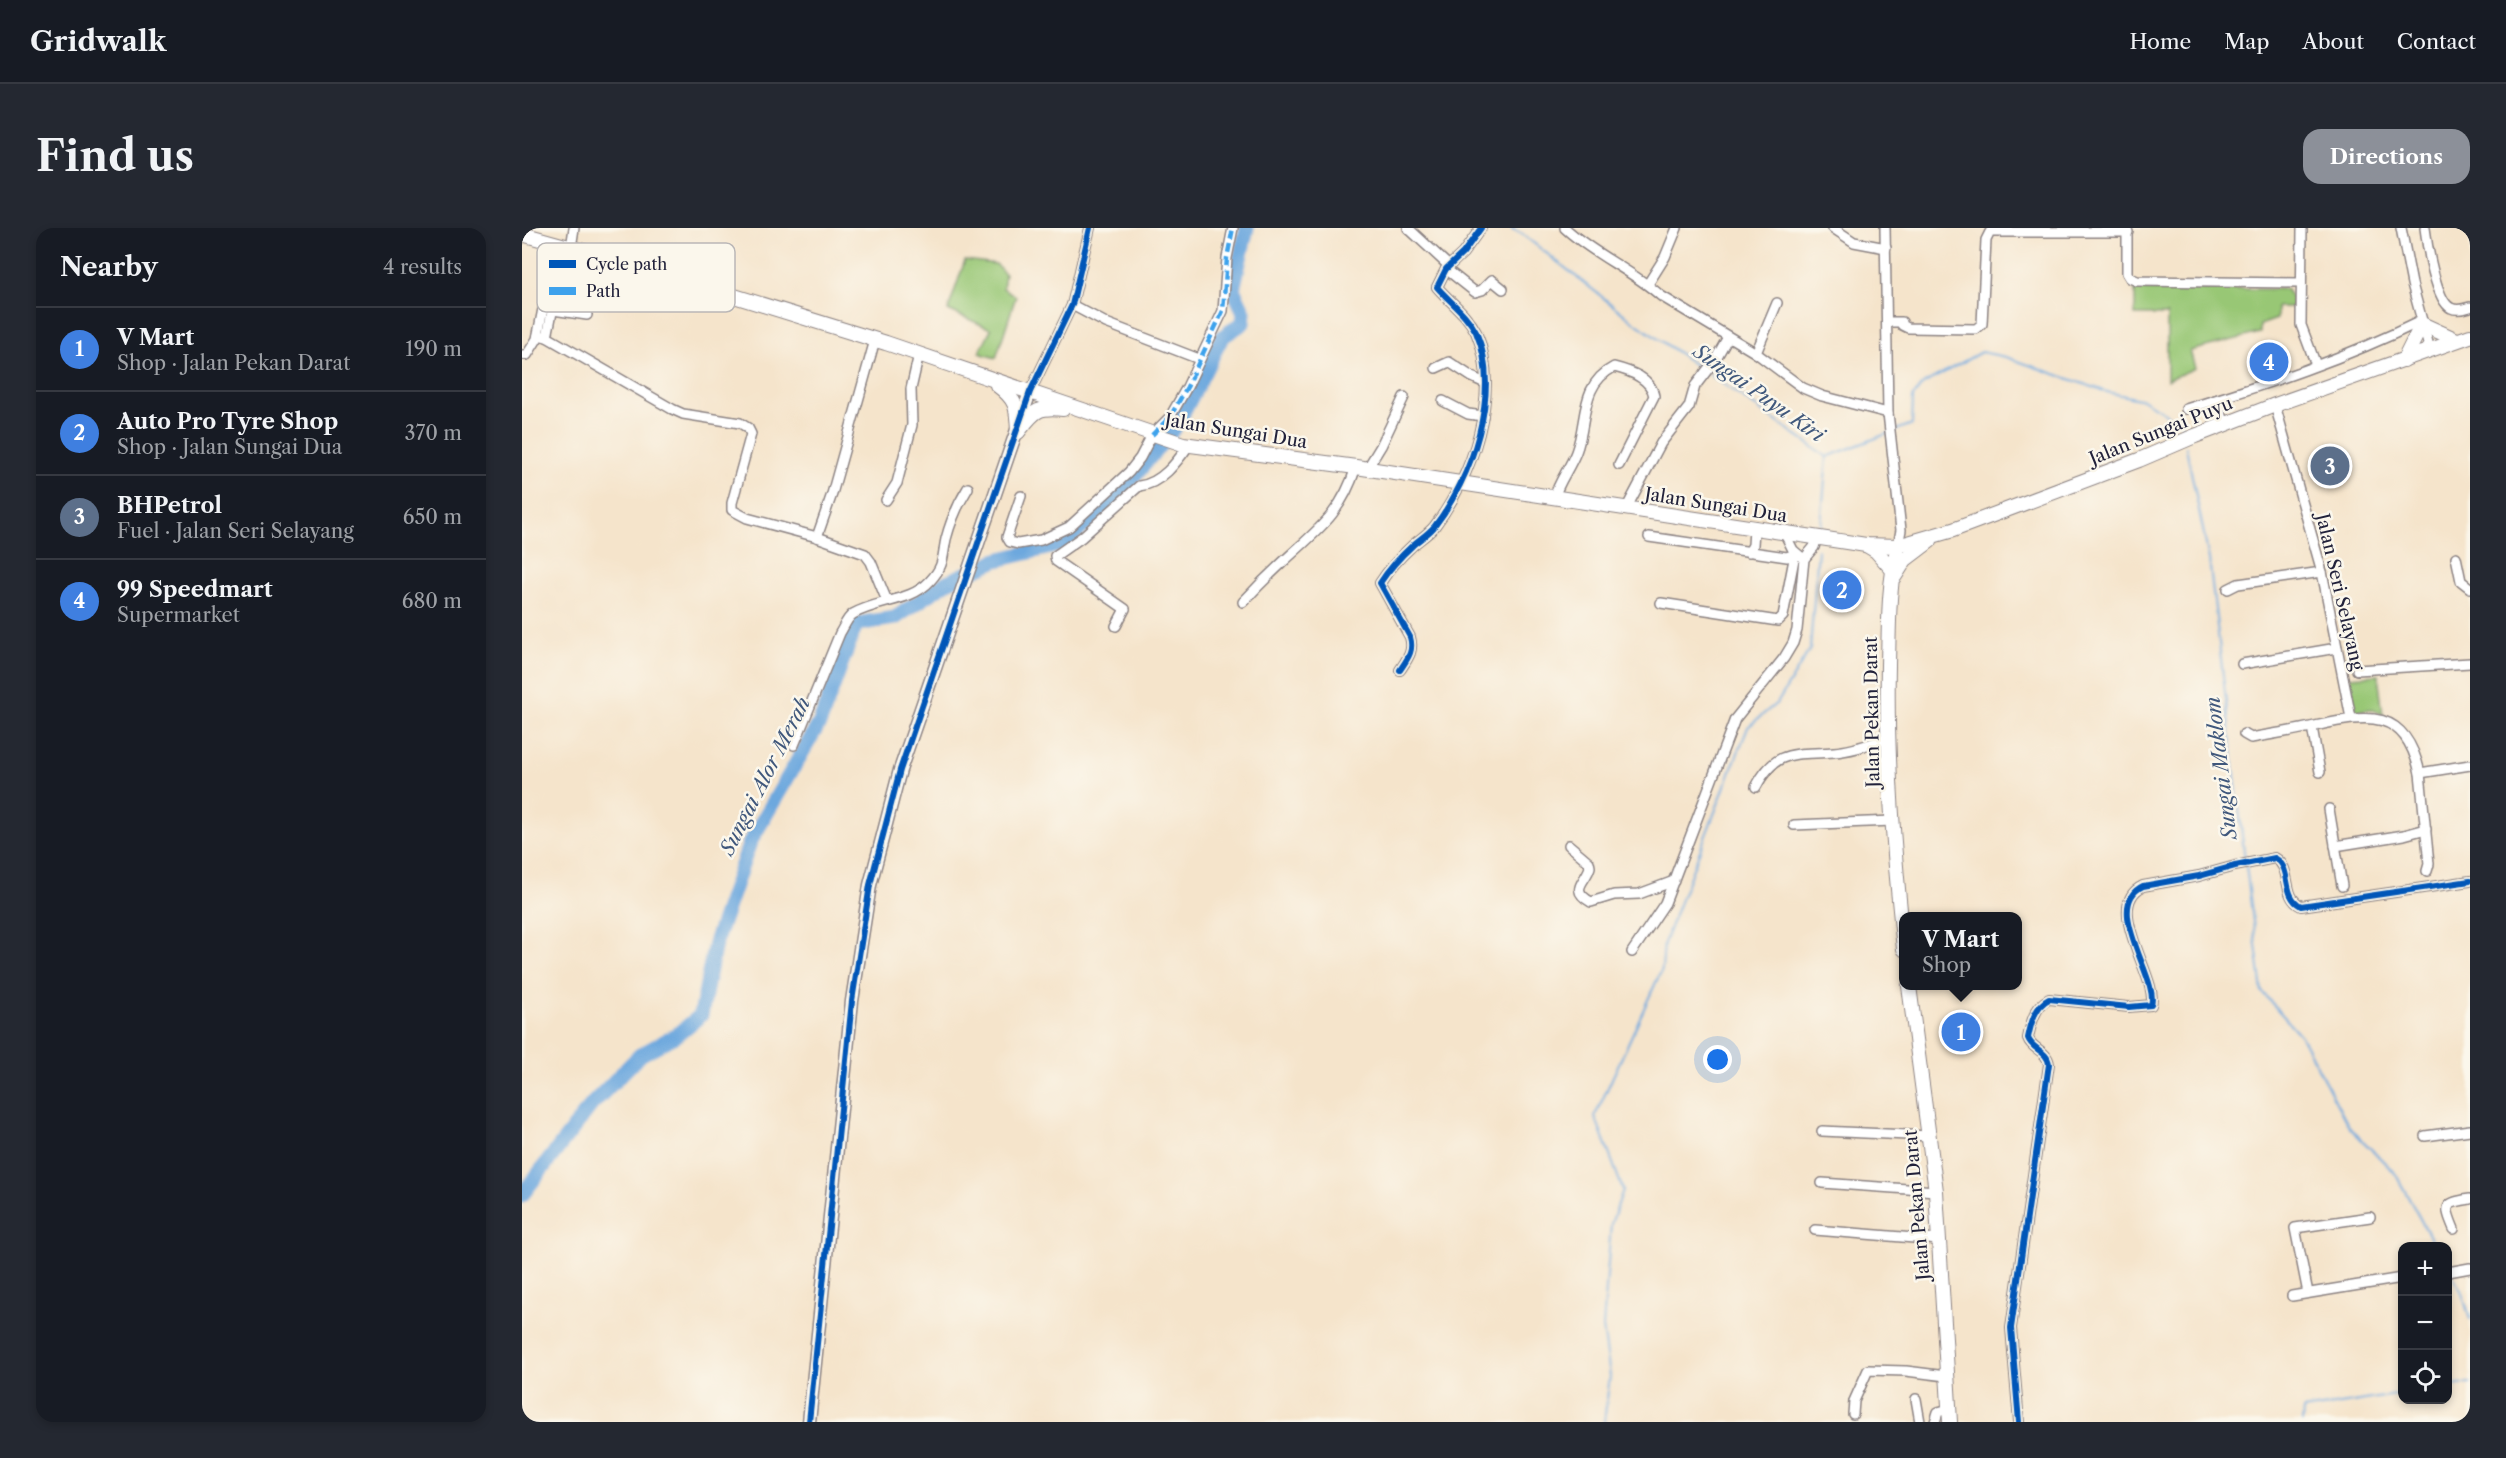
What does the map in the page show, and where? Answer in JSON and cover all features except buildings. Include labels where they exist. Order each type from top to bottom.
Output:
[{"type":"main road","name":"Jalan Sungai Dua","points":[[522,234],[554,243]]},
{"type":"main road","name":"Jalan Sungai Dua","points":[[735,296],[919,354],[1154,436],[1186,445],[1362,468],[1785,534],[1866,545],[1898,546]]},
{"type":"main road","points":[[2404,360],[2421,322],[2464,338]]},
{"type":"main road","name":"Jalan Sungai Puyu","points":[[1898,546],[1953,530],[2139,460],[2275,405],[2464,338]]},
{"type":"main road","points":[[987,378],[1008,393],[1017,405],[1018,432]]},
{"type":"main road","points":[[1018,432],[1037,409],[1049,407],[1083,410]]},
{"type":"main road","points":[[1866,545],[1876,551],[1892,576],[1905,560],[1924,544],[1953,530]]},
{"type":"main road","name":"Jalan Pekan Darat","points":[[1898,546],[1892,576],[1888,738],[1901,912]]},
{"type":"main road","name":"Jalan Pekan Darat","points":[[1910,990],[1936,1191],[1949,1416]]},
{"type":"street","points":[[566,243],[574,228]]},
{"type":"street","points":[[809,1422],[852,1001],[870,885],[900,770],[1030,392],[1072,305],[1090,228]]},
{"type":"street","points":[[1021,496],[1007,537],[1010,542],[1018,544],[1056,535],[1069,527],[1140,459],[1154,436],[1170,417],[1223,311],[1227,258],[1233,228]]},
{"type":"street","points":[[1408,228],[1475,292],[1482,290],[1492,280],[1503,289]]},
{"type":"street","points":[[1400,670],[1412,652],[1412,645],[1410,637],[1381,589],[1380,583],[1413,544],[1432,529],[1445,511],[1472,459],[1483,416],[1486,363],[1475,331],[1467,318],[1437,286],[1448,267],[1463,253],[1481,228]]},
{"type":"street","points":[[1565,228],[1590,249],[1648,284],[1661,296],[1756,353],[1803,388],[1888,416]]},
{"type":"street","points":[[1648,284],[1665,257],[1677,228]]},
{"type":"street","points":[[1833,228],[1854,242],[1886,248]]},
{"type":"street","points":[[1886,228],[1888,416],[1901,530],[1898,546]]},
{"type":"street","points":[[2302,228],[2302,332],[2316,365]]},
{"type":"street","points":[[2401,228],[2421,322],[2430,350]]},
{"type":"street","points":[[2425,228],[2441,297],[2445,304],[2457,310],[2470,307]]},
{"type":"street","points":[[1887,322],[1902,322],[1902,325],[1908,328],[1953,329],[1976,329],[1982,324],[1986,240],[1990,232],[2127,230],[2127,273],[2130,279],[2137,281],[2301,283]]},
{"type":"street","points":[[1756,353],[1777,303]]},
{"type":"street","points":[[1072,305],[1106,324],[1199,358]]},
{"type":"street","points":[[542,336],[548,312]]},
{"type":"street","points":[[522,355],[528,355],[542,336],[551,312]]},
{"type":"street","points":[[566,312],[586,315]]},
{"type":"street","points":[[2186,409],[2316,365],[2421,322]]},
{"type":"street","points":[[542,336],[672,410],[683,414],[740,423],[748,428],[751,434],[732,510],[747,518],[817,537],[865,554],[871,562],[887,601]]},
{"type":"street","points":[[1626,509],[1661,443],[1689,407],[1695,386],[1712,364],[1728,337]]},
{"type":"street","points":[[817,537],[832,494],[875,340]]},
{"type":"street","points":[[886,500],[897,483],[912,425],[911,389],[919,354]]},
{"type":"street","points":[[1436,368],[1449,362],[1485,383]]},
{"type":"street","points":[[1554,498],[1558,482],[1575,454],[1580,440],[1584,409],[1592,387],[1599,378],[1614,367],[1632,372],[1644,380],[1653,388],[1654,396],[1619,465]]},
{"type":"street","points":[[1243,602],[1285,560],[1320,530],[1343,500],[1362,468],[1381,446],[1404,397]]},
{"type":"street","points":[[2217,400],[2226,424]]},
{"type":"street","points":[[1443,401],[1468,414],[1483,416]]},
{"type":"street","name":"Jalan Seri Selayang","points":[[2275,405],[2322,572],[2351,718]]},
{"type":"street","points":[[1116,626],[1125,609],[1056,561],[1055,556],[1082,537],[1139,486],[1150,485],[1175,464],[1186,445]]},
{"type":"street","points":[[794,745],[840,633],[850,617],[921,588],[930,581],[944,560],[945,541],[955,510],[968,488]]},
{"type":"street","points":[[1749,552],[1753,545],[1754,529]]},
{"type":"street","points":[[1632,952],[1665,903],[1735,719],[1784,658],[1793,643],[1797,630],[1800,556],[1785,534]]},
{"type":"street","points":[[1649,537],[1786,557],[1800,556],[1814,547],[1817,538]]},
{"type":"street","points":[[1661,603],[1778,621],[1783,616],[1800,556]]},
{"type":"street","points":[[2456,557],[2461,581],[2470,588]]},
{"type":"street","points":[[2228,589],[2238,584],[2322,572]]},
{"type":"street","points":[[2242,664],[2337,648]]},
{"type":"street","points":[[2356,670],[2470,663]]},
{"type":"street","points":[[2244,734],[2251,738],[2351,718],[2374,718],[2397,728],[2417,759],[2420,773],[2429,864],[2427,871]]},
{"type":"street","points":[[2312,727],[2320,772]]},
{"type":"street","points":[[1756,788],[1764,771],[1772,763],[1792,754],[1848,750],[1888,738]]},
{"type":"street","points":[[2420,773],[2470,765]]},
{"type":"street","points":[[2329,808],[2342,886]]},
{"type":"street","points":[[1794,825],[1893,821]]},
{"type":"street","points":[[2335,846],[2404,835],[2426,829]]},
{"type":"street","points":[[1569,845],[1583,857],[1590,867],[1589,872],[1580,882],[1580,890],[1584,898],[1591,902],[1614,895],[1639,894],[1674,881]]},
{"type":"street","points":[[2019,1422],[2011,1328],[2049,1064],[2046,1056],[2029,1042],[2028,1038],[2041,1003],[2049,999],[2129,1007],[2151,1005],[2153,999],[2151,990],[2135,949],[2130,927],[2129,905],[2136,890],[2143,886],[2199,876],[2275,858],[2281,861],[2288,893],[2293,902],[2301,906],[2470,881]]},
{"type":"street","points":[[2425,1136],[2470,1130]]},
{"type":"street","points":[[1822,1131],[1929,1136]]},
{"type":"street","points":[[1822,1183],[1936,1191]]},
{"type":"street","points":[[2454,1229],[2446,1210],[2448,1205],[2451,1202],[2470,1199]]},
{"type":"street","points":[[2308,1293],[2295,1228],[2370,1216]]},
{"type":"street","points":[[1815,1230],[1939,1240]]},
{"type":"street","points":[[2452,1271],[2470,1268]]},
{"type":"street","points":[[2292,1296],[2398,1279]]},
{"type":"street","points":[[1853,1414],[1854,1401],[1868,1370],[1906,1371],[1946,1376]]},
{"type":"street","points":[[1916,1399],[1920,1422]]},
{"type":"street","points":[[1935,1422],[1938,1412],[1949,1416]]},
{"type":"green space","points":[[965,260],[996,264],[1005,274],[1003,288],[1016,296],[996,358],[979,353],[991,329],[948,310]]},
{"type":"green space","points":[[2135,289],[2286,289],[2292,297],[2292,307],[2277,307],[2277,319],[2260,325],[2260,333],[2190,351],[2195,368],[2167,380],[2167,315],[2135,315]]},
{"type":"green space","points":[[2378,675],[2383,715],[2372,709],[2356,711],[2350,677]]},
{"type":"waterway","name":"Sungai Alor Merah","points":[[522,1195],[592,1104],[640,1055],[678,1034],[701,1015],[715,943],[750,842],[820,722],[856,624],[895,618],[947,582],[997,560],[1063,544],[1120,494],[1178,423],[1222,337],[1243,323],[1244,312],[1233,289],[1247,228]]},
{"type":"waterway","name":"Sungai Puyu Kiri","points":[[1511,228],[1522,234],[1634,322],[1704,371]]},
{"type":"waterway","name":"Sungai Puyu Kiri","points":[[1894,431],[1912,424],[1913,397],[1923,384],[1981,352],[2006,357],[2107,392],[2144,400],[2181,423],[2183,431]]},
{"type":"waterway","name":"Sungai Puyu Kiri","points":[[1709,374],[1827,457],[1889,433]]},
{"type":"waterway","name":"Sungai Maklom","points":[[2186,447],[2209,559],[2245,860]]},
{"type":"waterway","points":[[1821,525],[1827,457]]},
{"type":"waterway","points":[[1604,1422],[1610,1376],[1603,1327],[1611,1224],[1623,1190],[1595,1116],[1662,969],[1664,943],[1748,727],[1778,702],[1810,649],[1818,550]]},
{"type":"waterway","name":"Sungai Maklom","points":[[2246,866],[2262,992],[2301,1036],[2349,1127],[2395,1173],[2433,1242]]},
{"type":"waterway","name":"Sungai Maklom","points":[[2452,1275],[2461,1290],[2470,1319]]},
{"type":"waterway","name":"Sungai Maklom","points":[[2452,1386],[2470,1383]]},
{"type":"waterway","name":"Sungai Maklom","points":[[2302,1422],[2303,1410],[2398,1395]]},
{"type":"marked path","points":[[1152,435],[1170,417],[1223,311],[1227,258],[1233,228]]},
{"type":"cycle path","points":[[809,1422],[852,1001],[870,885],[900,770],[1030,392],[1072,305],[1090,228]]},
{"type":"cycle path","points":[[1400,670],[1411,650],[1410,637],[1380,583],[1404,554],[1434,527],[1448,507],[1471,460],[1479,434],[1486,381],[1483,356],[1476,332],[1463,314],[1437,287],[1446,269],[1463,253],[1481,228]]},
{"type":"cycle path","points":[[2019,1422],[2011,1328],[2049,1064],[2048,1059],[2028,1038],[2032,1021],[2040,1006],[2049,999],[2129,1007],[2151,1005],[2152,994],[2148,979],[2129,926],[2128,910],[2132,896],[2143,886],[2199,876],[2275,858],[2284,868],[2291,896],[2301,906],[2470,881]]},
{"type":"place","name":"99 Speedmart","points":[[2269,362]]},
{"type":"place","name":"BHPetrol","points":[[2330,466]]},
{"type":"place","name":"Auto Pro Tyre Shop","points":[[1842,590]]},
{"type":"place","name":"V Mart","points":[[1961,1032]]}]
